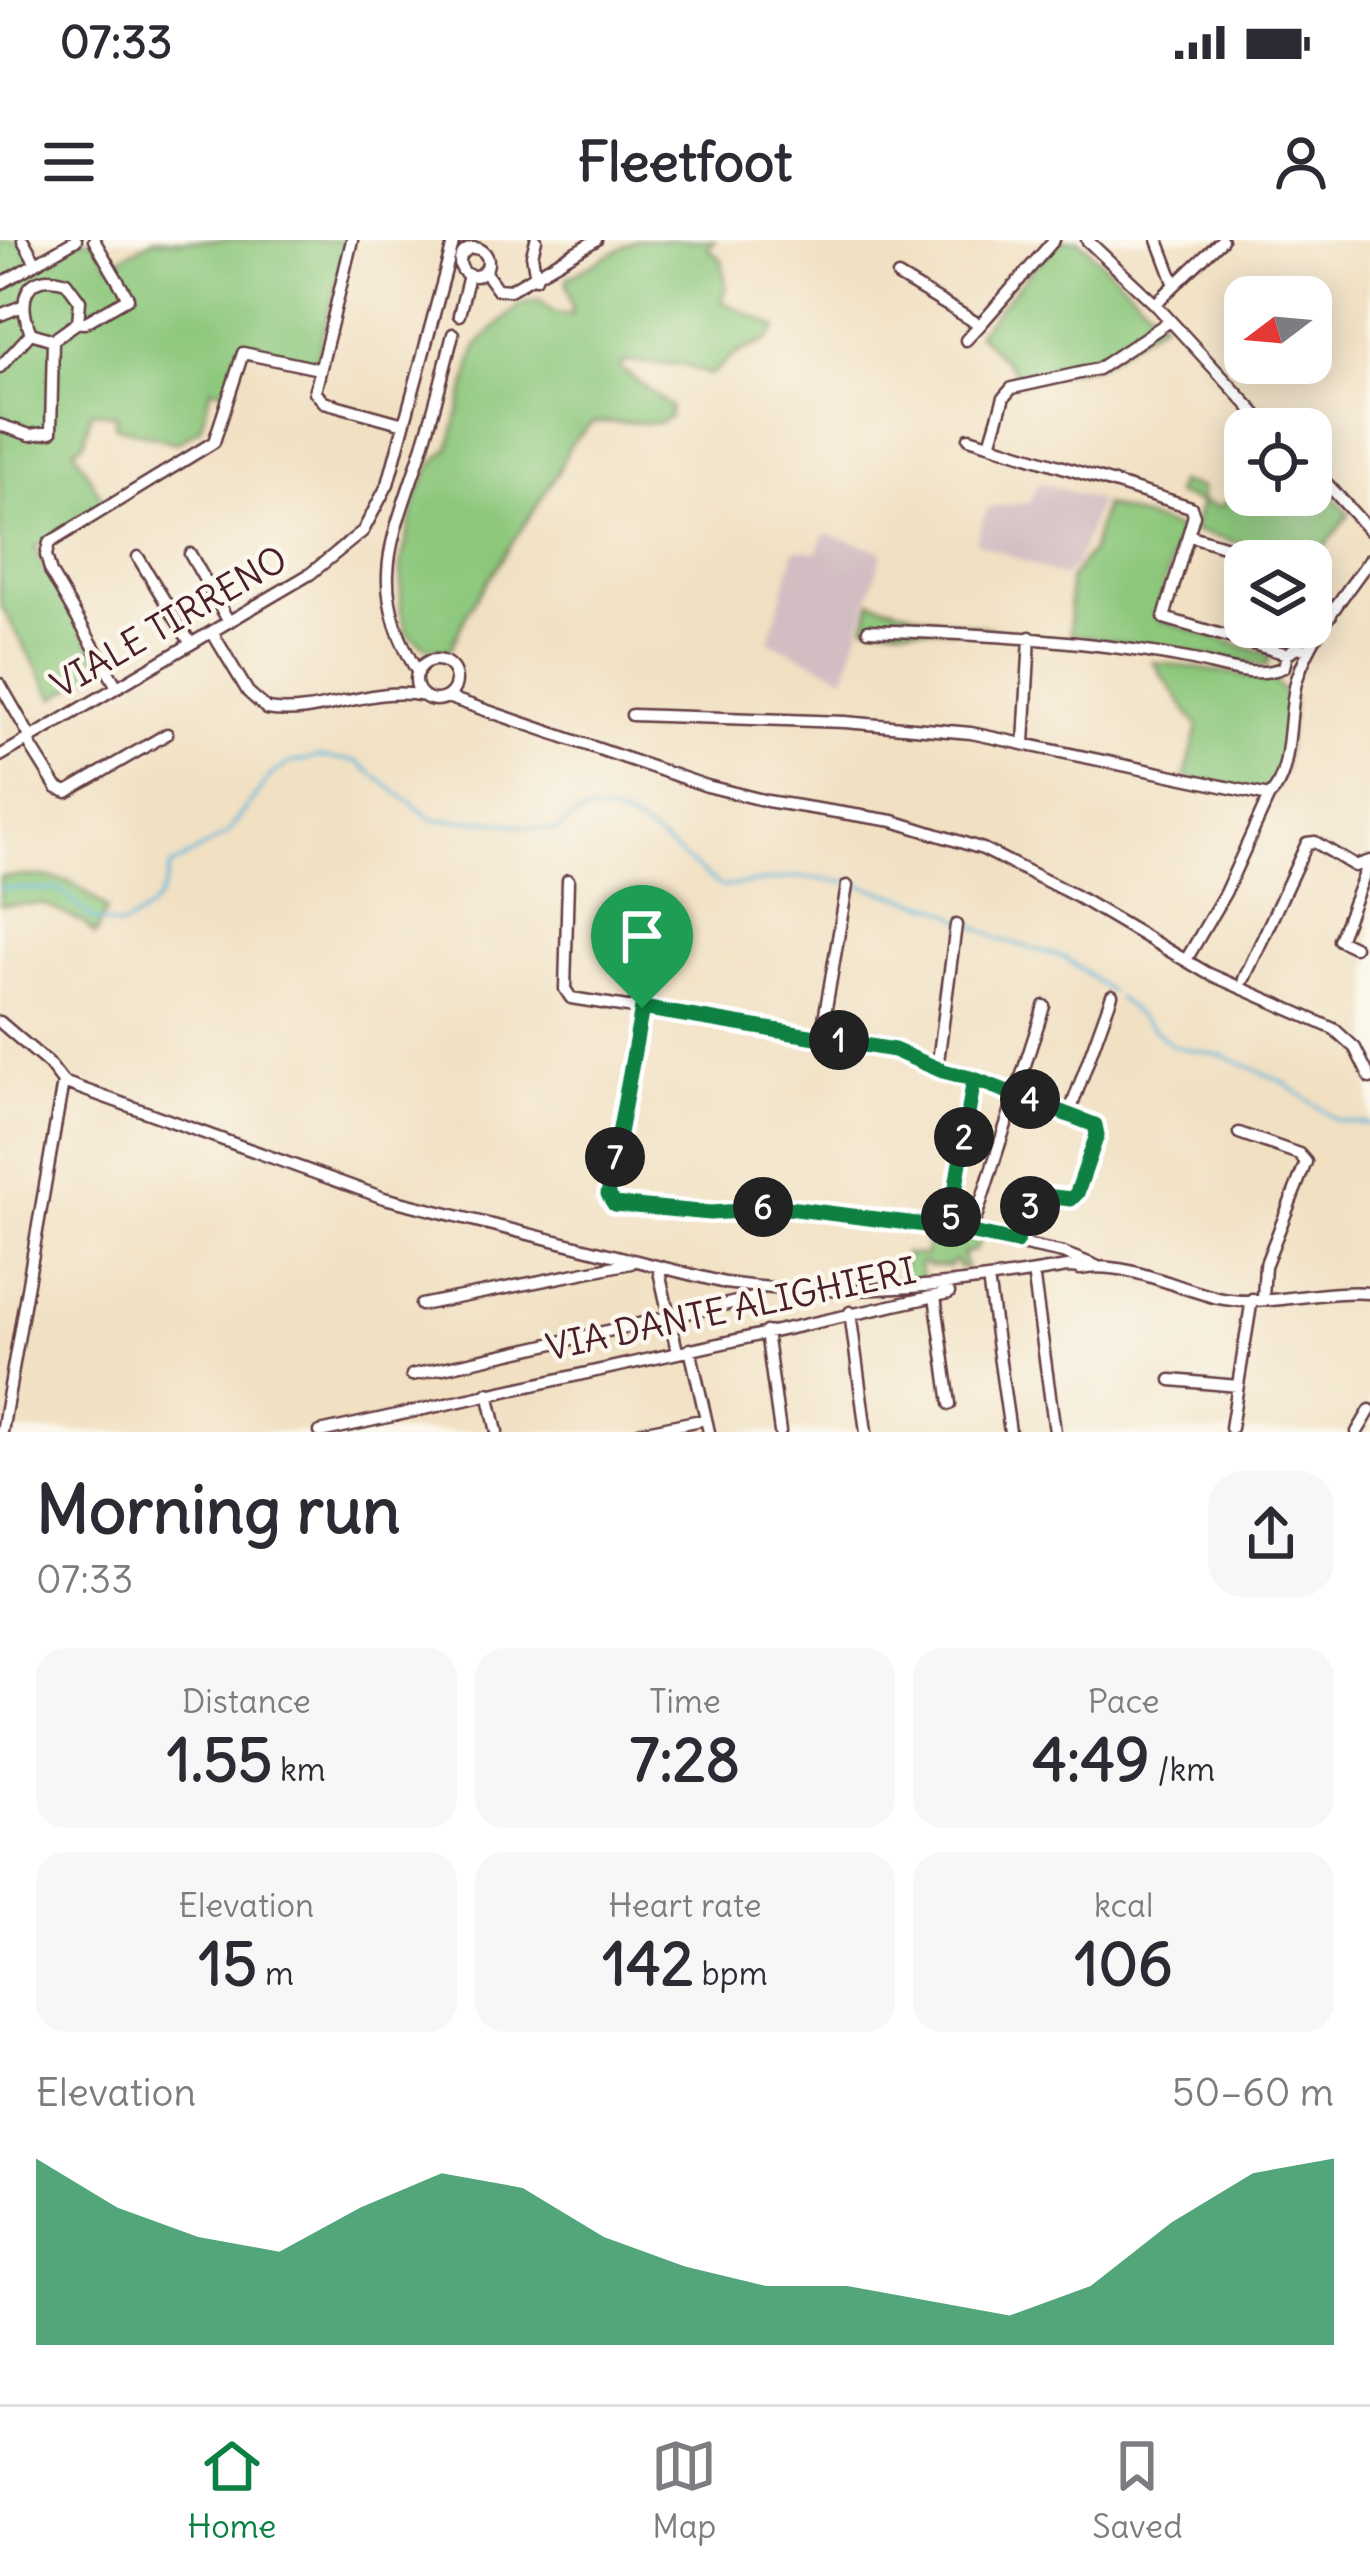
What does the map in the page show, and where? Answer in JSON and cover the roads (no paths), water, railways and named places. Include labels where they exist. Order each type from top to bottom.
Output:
[{"type":"street","points":[[23,240],[36,263]]},
{"type":"street","points":[[0,284],[76,240]]},
{"type":"street","points":[[78,322],[128,298],[94,240]]},
{"type":"street","points":[[352,240],[314,389],[321,401],[404,424],[454,240]]},
{"type":"street","points":[[536,240],[532,255],[536,278]]},
{"type":"street","points":[[484,272],[502,291],[536,278],[596,240]]},
{"type":"street","points":[[966,340],[1054,240]]},
{"type":"street","points":[[1158,240],[1174,285]]},
{"type":"street","points":[[1155,304],[1222,240]]},
{"type":"street","points":[[1093,242],[1251,408]]},
{"type":"street","points":[[469,275],[462,269],[462,256],[479,245],[487,258],[484,272]]},
{"type":"street","points":[[469,275],[484,272]]},
{"type":"street","points":[[459,315],[469,275]]},
{"type":"street","points":[[898,276],[980,325]]},
{"type":"street","points":[[54,279],[75,290],[81,309],[78,322],[65,335],[53,340],[31,333],[22,306],[28,289],[54,279]]},
{"type":"street","points":[[0,315],[22,306]]},
{"type":"street","points":[[990,445],[1004,397],[1012,388],[1098,369],[1170,321]]},
{"type":"street","points":[[0,367],[31,333]]},
{"type":"street","points":[[424,696],[420,673],[408,657],[389,605],[390,548],[454,334]]},
{"type":"street","points":[[0,424],[30,435],[51,432],[53,340]]},
{"type":"street","points":[[117,687],[52,576],[46,555],[49,543],[212,444],[220,433],[243,352],[319,369]]},
{"type":"street","name":"VIALE TIRRENO","points":[[0,756],[322,567],[363,531],[384,494],[404,424]]},
{"type":"street","points":[[969,438],[1190,506],[1194,513],[1164,618],[1287,654]]},
{"type":"street","points":[[1332,489],[1370,531]]},
{"type":"street","points":[[1188,535],[1224,546]]},
{"type":"street","points":[[190,554],[229,622]]},
{"type":"street","points":[[138,557],[191,644]]},
{"type":"street","points":[[1332,614],[1370,559]]},
{"type":"street","points":[[868,630],[1030,637],[1162,654],[1263,674],[1284,667],[1287,654],[1296,647],[1309,650],[1296,680],[1282,777],[1226,893],[1186,960]]},
{"type":"street","points":[[212,632],[250,696],[269,710],[405,692],[436,700],[454,694],[712,787],[773,802],[881,818],[946,836],[1054,884],[1212,975],[1339,1031],[1355,1048],[1370,1078]]},
{"type":"street","points":[[1024,742],[1030,637]]},
{"type":"street","points":[[405,692],[437,660],[455,674],[454,694]]},
{"type":"street","points":[[0,684],[56,788],[65,792],[167,734]]},
{"type":"street","points":[[632,715],[845,722],[971,733],[1269,796]]},
{"type":"street","points":[[1244,980],[1307,843],[1315,842],[1353,865],[1369,862],[1367,883],[1339,940],[1354,947]]},
{"type":"street","points":[[568,880],[567,994],[899,1051],[1094,1124],[1098,1130],[1077,1193],[1071,1199],[1036,1195],[1016,1242]]},
{"type":"street","points":[[821,1037],[847,886]]},
{"type":"street","points":[[645,899],[642,1008],[608,1194],[612,1203],[710,1213],[788,1208],[949,1228],[1070,1255],[1092,1267]]},
{"type":"street","points":[[937,1069],[956,925]]},
{"type":"street","points":[[1069,1114],[1112,995]]},
{"type":"street","points":[[971,1233],[1044,1006]]},
{"type":"street","points":[[0,1022],[63,1082],[376,1196],[658,1268],[752,1287],[909,1290],[1092,1267]]},
{"type":"street","points":[[949,1228],[974,1079]]},
{"type":"street","points":[[2,1432],[63,1082]]},
{"type":"street","points":[[1231,1428],[1265,1266],[1306,1162],[1300,1154],[1239,1133]]},
{"type":"street","points":[[421,1306],[634,1262]]},
{"type":"street","name":"VIA DANTE ALIGHIERI","points":[[320,1432],[850,1312],[1092,1267],[1218,1298],[1370,1293]]},
{"type":"street","points":[[641,1432],[707,1425],[658,1268]]},
{"type":"street","points":[[1034,1279],[1054,1432]]},
{"type":"street","points":[[989,1286],[1010,1432]]},
{"type":"street","points":[[934,1295],[950,1404]]},
{"type":"street","points":[[412,1375],[754,1298]]},
{"type":"street","points":[[850,1312],[866,1432]]},
{"type":"street","points":[[766,1332],[779,1432]]},
{"type":"street","points":[[1172,1380],[1238,1386]]},
{"type":"street","points":[[488,1393],[497,1432]]},
{"type":"street","points":[[1357,1432],[1370,1410]]},
{"type":"waterway","points":[[0,888],[60,890],[93,919],[120,927],[154,904],[170,867],[227,834],[272,774],[290,763],[318,757],[356,761],[433,820],[489,821],[555,831],[584,813],[606,813],[659,838],[722,887],[798,877],[849,882],[939,908],[1002,940],[1066,958],[1110,992]]},
{"type":"waterway","points":[[1118,998],[1173,1046],[1224,1056],[1283,1082],[1336,1120],[1370,1124]]}]
